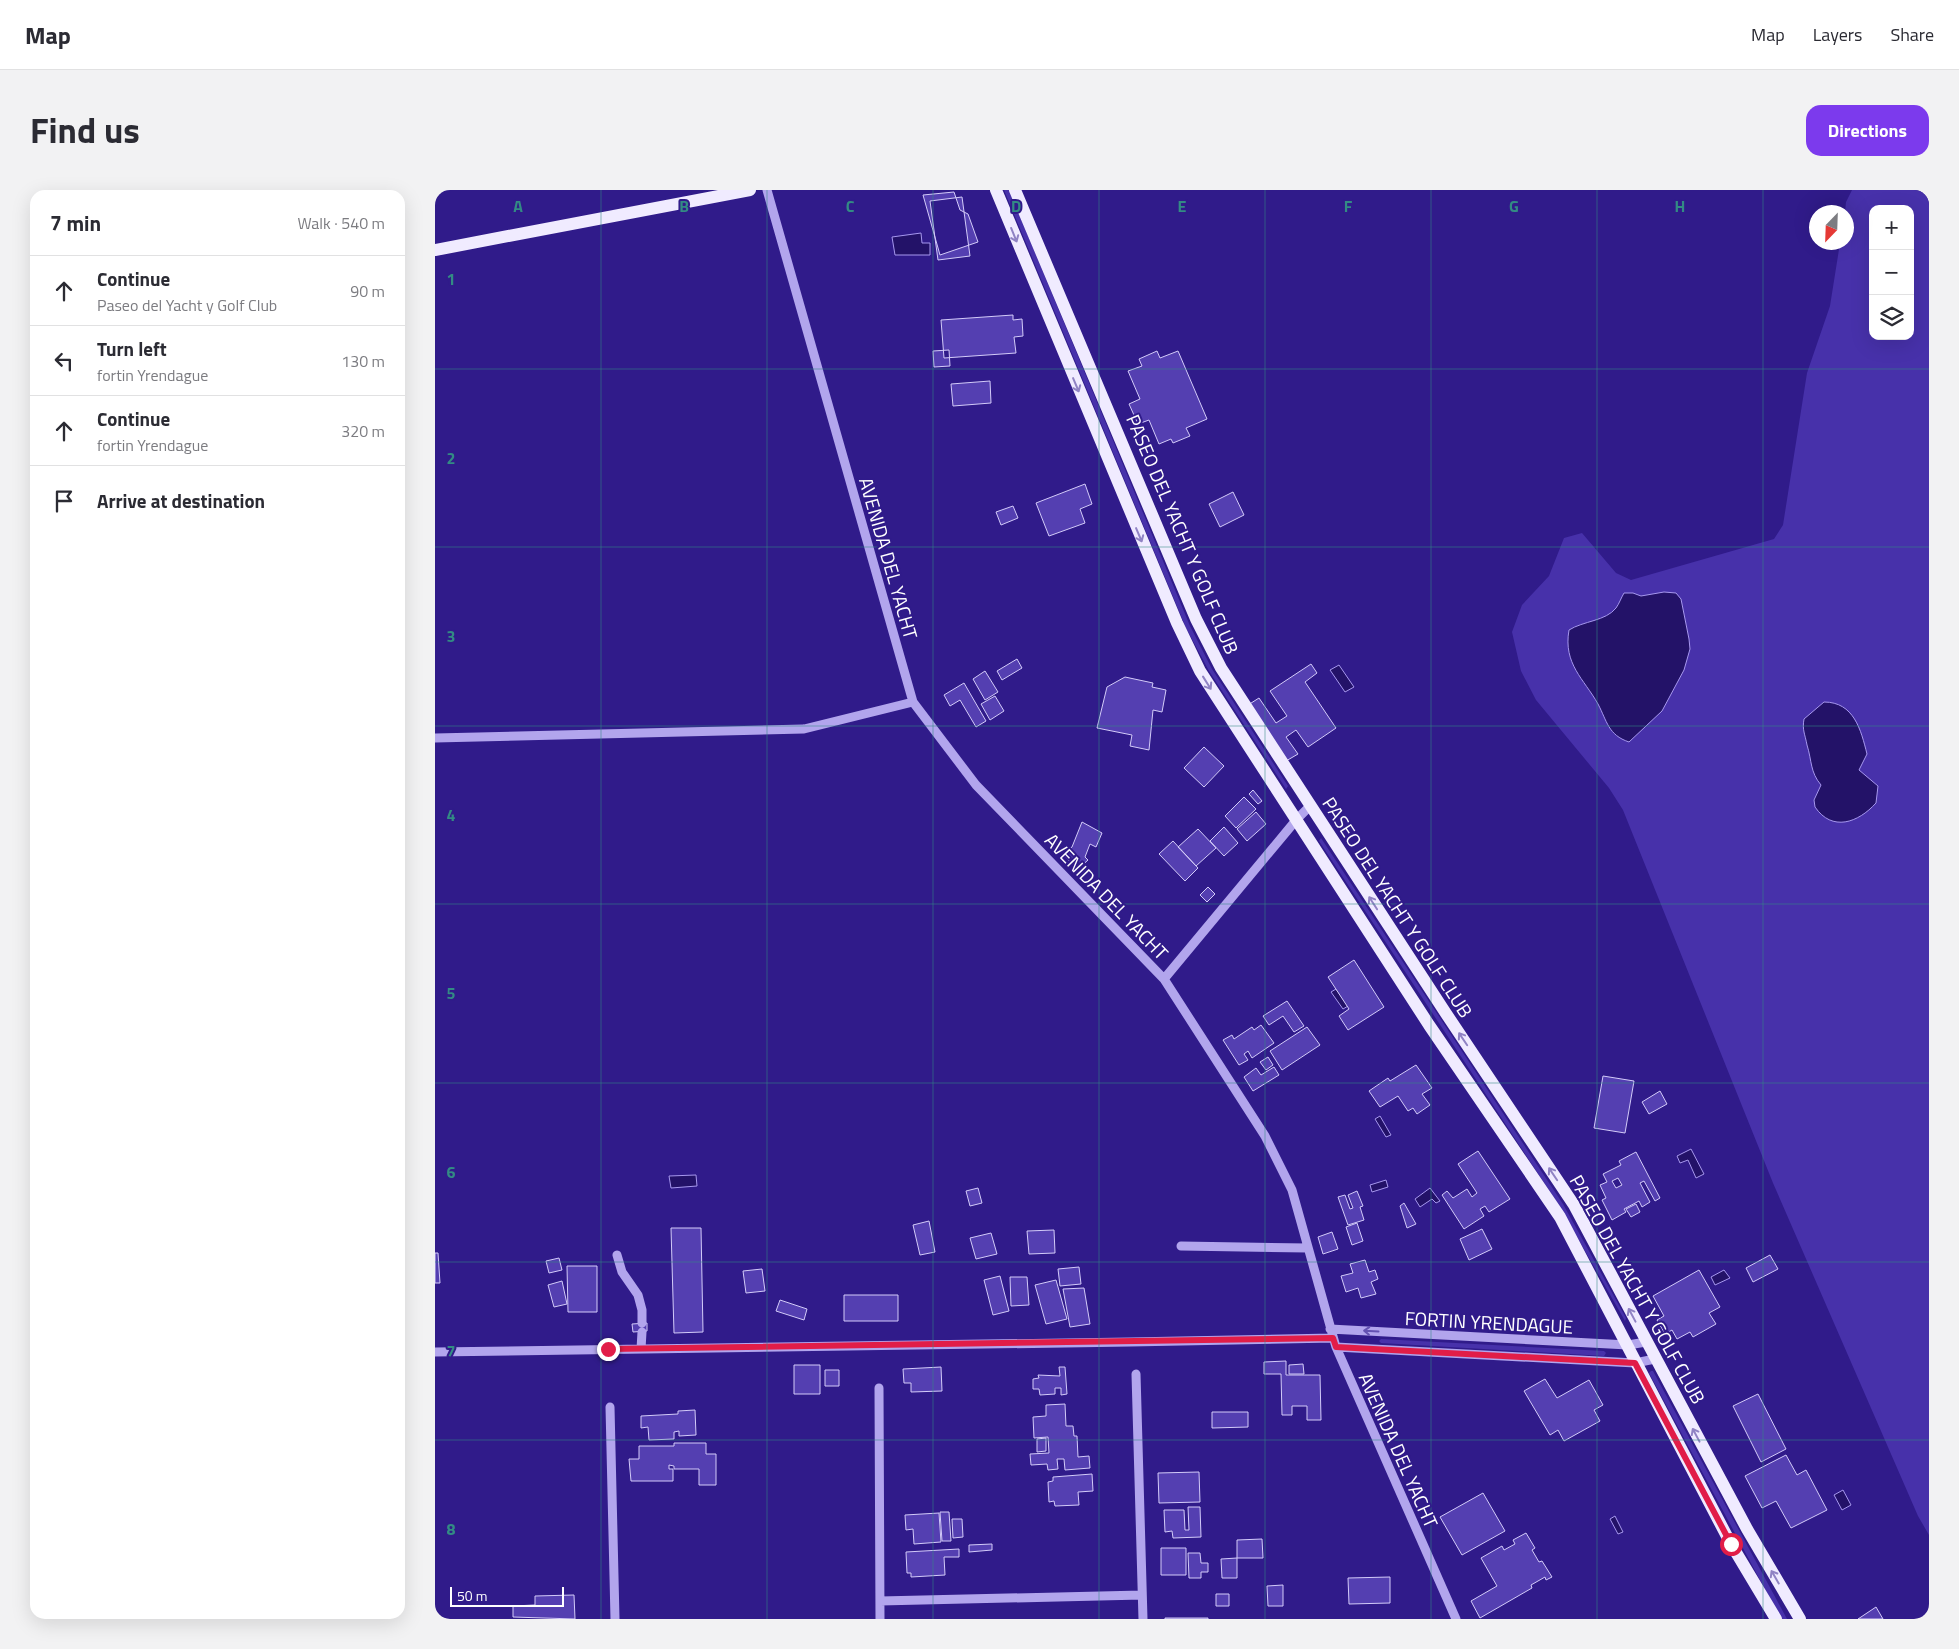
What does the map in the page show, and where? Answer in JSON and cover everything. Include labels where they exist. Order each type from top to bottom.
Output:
[{"type":"main road","points":[[435,250],[750,190]]},
{"type":"main road","name":"PASEO DEL YACHT Y GOLF CLUB","points":[[996,190],[1177,623],[1200,671],[1429,1025],[1559,1217],[1731,1544],[1776,1619]]},
{"type":"main road","name":"PASEO DEL YACHT Y GOLF CLUB","points":[[1015,190],[1196,619],[1221,668],[1574,1205],[1747,1529],[1800,1619]]},
{"type":"street","name":"AVENIDA DEL YACHT","points":[[767,190],[913,702],[976,785],[1164,978],[1265,1136],[1292,1190],[1336,1347],[1456,1619]]},
{"type":"street","points":[[435,738],[804,730],[913,702]]},
{"type":"street","points":[[1164,978],[1310,806]]},
{"type":"street","points":[[1181,1246],[1308,1248]]},
{"type":"street","points":[[617,1255],[622,1272],[638,1295],[642,1310],[641,1349]]},
{"type":"street","name":"FORTIN YRENDAGUE","points":[[435,1352],[1332,1333],[1628,1345],[1647,1342]]},
{"type":"street","name":"FORTIN YRENDAGUE","points":[[1336,1347],[1635,1363],[1655,1359]]},
{"type":"street","points":[[1136,1374],[1143,1619]]},
{"type":"street","points":[[879,1388],[880,1619]]},
{"type":"street","points":[[611,1407],[615,1619]]},
{"type":"street","points":[[880,1601],[1142,1595]]},
{"type":"shaded area","points":[[1004,190],[1009,190],[1190,626],[1212,669],[1288,786],[1286,789],[1209,671],[1186,628]]},
{"type":"shaded area","points":[[1852,190],[1929,190],[1929,1535],[1918,1516],[1773,1183],[1623,810],[1609,788],[1536,700],[1521,671],[1512,632],[1522,605],[1549,576],[1564,538],[1582,533],[1616,573],[1631,580],[1774,539],[1783,525],[1807,373],[1830,306],[1839,250],[1854,250],[1854,205],[1846,205]]},
{"type":"shaded area","points":[[921,233],[922,243],[930,243],[930,255],[895,255],[892,237]]},
{"type":"shaded area","points":[[1664,592],[1676,593],[1681,599],[1690,649],[1684,670],[1662,711],[1629,742],[1612,731],[1598,704],[1576,670],[1569,652],[1569,630],[1612,612],[1624,593],[1633,593],[1641,596]]},
{"type":"shaded area","points":[[1339,665],[1354,687],[1345,692],[1330,670]]},
{"type":"shaded area","points":[[1824,702],[1834,703],[1843,707],[1855,719],[1867,754],[1859,770],[1878,786],[1876,803],[1861,816],[1845,822],[1829,820],[1815,807],[1814,800],[1821,785],[1813,771],[1803,723],[1804,719]]},
{"type":"shaded area","points":[[1321,838],[1563,1204],[1626,1318],[1625,1321],[1560,1207],[1319,841]]},
{"type":"shaded area","points":[[1336,989],[1348,1006],[1343,1009],[1331,992]]},
{"type":"shaded area","points":[[1380,1116],[1391,1135],[1386,1137],[1375,1119]]},
{"type":"shaded area","points":[[1691,1149],[1704,1174],[1696,1178],[1688,1160],[1680,1163],[1677,1156]]},
{"type":"shaded area","points":[[696,1175],[697,1186],[671,1188],[669,1176]]},
{"type":"shaded area","points":[[1386,1180],[1388,1187],[1372,1192],[1370,1185]]},
{"type":"shaded area","points":[[1430,1188],[1440,1201],[1436,1203],[1432,1199],[1420,1207],[1415,1199]]},
{"type":"shaded area","points":[[1724,1270],[1730,1278],[1715,1285],[1711,1277]]},
{"type":"shaded area","points":[[1381,1339],[1604,1351],[1606,1353],[1604,1356],[1381,1343],[1379,1341]]},
{"type":"shaded area","points":[[1653,1371],[1787,1619],[1781,1619],[1649,1373]]},
{"type":"shaded area","points":[[1843,1490],[1851,1505],[1842,1510],[1834,1495]]},
{"type":"shaded area","points":[[1615,1516],[1623,1532],[1618,1534],[1610,1519]]},
{"type":"building","points":[[954,192],[960,210],[968,214],[978,242],[940,255],[923,195]]},
{"type":"building","points":[[962,197],[970,256],[938,260],[930,201]]},
{"type":"building","points":[[1013,315],[1013,320],[1022,319],[1023,336],[1014,337],[1016,353],[944,358],[941,320]]},
{"type":"building","points":[[949,350],[950,366],[934,367],[933,351]]},
{"type":"building","points":[[1157,351],[1160,358],[1178,351],[1207,419],[1186,428],[1190,436],[1173,443],[1171,439],[1159,444],[1149,420],[1138,424],[1129,404],[1140,399],[1128,371],[1142,366],[1139,359]]},
{"type":"building","points":[[990,381],[991,403],[953,406],[951,384]]},
{"type":"building","points":[[1085,484],[1092,504],[1080,509],[1085,523],[1049,536],[1036,503]]},
{"type":"building","points":[[1233,492],[1244,515],[1220,527],[1209,504]]},
{"type":"building","points":[[1013,506],[1018,518],[1001,525],[996,512]]},
{"type":"building","points":[[1017,659],[1022,668],[1002,680],[997,671]]},
{"type":"building","points":[[1311,664],[1317,673],[1305,682],[1336,728],[1308,747],[1296,730],[1286,737],[1298,754],[1286,761],[1248,705],[1259,698],[1276,723],[1287,716],[1270,691]]},
{"type":"building","points":[[985,671],[998,692],[985,700],[973,679]]},
{"type":"building","points":[[1125,677],[1153,683],[1152,687],[1166,690],[1162,712],[1153,710],[1149,750],[1130,746],[1132,735],[1097,728],[1107,687]]},
{"type":"building","points":[[964,683],[986,721],[976,727],[960,700],[950,706],[944,695]]},
{"type":"building","points":[[995,696],[1004,711],[990,720],[981,704]]},
{"type":"building","points":[[1204,747],[1224,766],[1204,787],[1184,768]]},
{"type":"building","points":[[1253,790],[1262,801],[1258,804],[1249,794]]},
{"type":"building","points":[[1244,797],[1256,809],[1236,828],[1225,816]]},
{"type":"building","points":[[1256,812],[1266,824],[1247,841],[1237,829]]},
{"type":"building","points":[[1082,822],[1102,833],[1096,847],[1090,844],[1085,857],[1088,860],[1077,870],[1063,854],[1072,847]]},
{"type":"building","points":[[1224,827],[1238,843],[1224,856],[1210,841]]},
{"type":"building","points":[[1198,829],[1216,848],[1196,866],[1178,847]]},
{"type":"building","points":[[1173,841],[1198,868],[1185,881],[1159,854]]},
{"type":"building","points":[[1208,887],[1215,894],[1207,902],[1200,895]]},
{"type":"building","points":[[1354,960],[1384,1007],[1348,1030],[1339,1016],[1349,1009],[1328,977]]},
{"type":"building","points":[[1287,1001],[1304,1026],[1294,1032],[1283,1016],[1269,1025],[1263,1016]]},
{"type":"building","points":[[1261,1025],[1274,1043],[1252,1058],[1248,1051],[1244,1054],[1248,1060],[1239,1065],[1223,1040],[1232,1035],[1234,1039],[1252,1027],[1254,1030]]},
{"type":"building","points":[[1307,1027],[1320,1045],[1282,1070],[1270,1051]]},
{"type":"building","points":[[1268,1057],[1273,1065],[1266,1070],[1260,1062]]},
{"type":"building","points":[[1416,1065],[1432,1088],[1422,1094],[1430,1105],[1417,1114],[1413,1108],[1408,1111],[1398,1096],[1380,1107],[1369,1091],[1388,1078],[1390,1081]]},
{"type":"building","points":[[1274,1067],[1279,1075],[1253,1091],[1244,1077],[1256,1068],[1261,1075]]},
{"type":"building","points":[[1603,1076],[1634,1081],[1625,1133],[1594,1128]]},
{"type":"building","points":[[1660,1091],[1667,1104],[1649,1114],[1642,1102]]},
{"type":"building","points":[[1478,1151],[1510,1199],[1489,1212],[1485,1206],[1480,1209],[1484,1216],[1464,1229],[1442,1195],[1447,1191],[1453,1198],[1467,1189],[1472,1197],[1477,1193],[1458,1164]]},
{"type":"building","points":[[1636,1152],[1660,1198],[1655,1201],[1644,1181],[1640,1183],[1650,1202],[1642,1207],[1639,1201],[1624,1209],[1626,1212],[1612,1220],[1602,1200],[1606,1198],[1600,1185],[1607,1182],[1603,1174],[1621,1165],[1619,1161]],"holes":[[[1618,1178],[1622,1185],[1616,1188],[1612,1181]]]},
{"type":"building","points":[[978,1188],[982,1203],[970,1206],[966,1191]]},
{"type":"building","points":[[1357,1191],[1363,1206],[1360,1207],[1364,1220],[1348,1225],[1338,1197],[1345,1195],[1350,1209],[1353,1208],[1348,1195]]},
{"type":"building","points":[[1404,1203],[1416,1224],[1407,1228],[1400,1206]]},
{"type":"building","points":[[1636,1204],[1640,1212],[1631,1217],[1626,1209]]},
{"type":"building","points":[[929,1221],[935,1252],[920,1255],[913,1225]]},
{"type":"building","points":[[1357,1223],[1363,1241],[1352,1245],[1346,1227]]},
{"type":"building","points":[[671,1228],[701,1228],[703,1332],[674,1333]]},
{"type":"building","points":[[1482,1229],[1492,1249],[1469,1260],[1460,1239]]},
{"type":"building","points":[[1054,1230],[1055,1253],[1029,1254],[1027,1231]]},
{"type":"building","points":[[1332,1232],[1338,1249],[1323,1254],[1318,1237]]},
{"type":"building","points":[[991,1233],[997,1254],[976,1259],[970,1238]]},
{"type":"building","points":[[435,1253],[438,1253],[440,1283],[435,1283]]},
{"type":"building","points":[[1770,1255],[1778,1269],[1753,1282],[1746,1268]]},
{"type":"building","points":[[559,1258],[562,1270],[549,1273],[546,1261]]},
{"type":"building","points":[[1365,1260],[1369,1272],[1375,1270],[1378,1279],[1371,1282],[1376,1294],[1361,1298],[1358,1288],[1346,1292],[1341,1276],[1353,1273],[1350,1264]]},
{"type":"building","points":[[567,1266],[597,1266],[597,1312],[568,1312]]},
{"type":"building","points":[[1079,1267],[1081,1284],[1060,1286],[1058,1269]]},
{"type":"building","points":[[762,1269],[765,1291],[746,1293],[743,1271]]},
{"type":"building","points":[[1699,1270],[1720,1307],[1709,1313],[1716,1324],[1693,1337],[1690,1332],[1677,1339],[1672,1330],[1665,1334],[1657,1320],[1664,1316],[1653,1296]]},
{"type":"building","points":[[1000,1276],[1009,1311],[993,1315],[984,1280]]},
{"type":"building","points":[[1010,1277],[1027,1277],[1029,1305],[1011,1306]]},
{"type":"building","points":[[1056,1280],[1067,1319],[1046,1324],[1035,1285]]},
{"type":"building","points":[[562,1281],[567,1304],[554,1307],[548,1285]]},
{"type":"building","points":[[1084,1288],[1090,1324],[1070,1327],[1063,1289]]},
{"type":"building","points":[[844,1295],[898,1295],[898,1321],[844,1321]]},
{"type":"building","points":[[780,1300],[807,1309],[804,1320],[776,1311]]},
{"type":"building","points":[[647,1323],[647,1331],[633,1332],[632,1324]]},
{"type":"building","points":[[1286,1361],[1286,1375],[1320,1375],[1321,1420],[1307,1420],[1307,1406],[1292,1406],[1292,1415],[1282,1415],[1281,1374],[1264,1374],[1264,1362]]},
{"type":"building","points":[[1303,1364],[1304,1374],[1289,1374],[1289,1365]]},
{"type":"building","points":[[794,1365],[820,1365],[820,1394],[794,1394]]},
{"type":"building","points":[[941,1367],[942,1391],[911,1392],[911,1383],[904,1383],[903,1369]]},
{"type":"building","points":[[1059,1367],[1065,1367],[1067,1394],[1061,1395],[1061,1388],[1055,1388],[1055,1394],[1040,1395],[1039,1389],[1033,1389],[1033,1379],[1039,1378],[1038,1375],[1060,1376]]},
{"type":"building","points":[[825,1370],[839,1370],[839,1386],[825,1386]]},
{"type":"building","points":[[1545,1379],[1557,1398],[1589,1380],[1603,1405],[1594,1410],[1600,1421],[1564,1441],[1558,1430],[1550,1435],[1524,1391]]},
{"type":"building","points":[[1758,1394],[1786,1449],[1761,1462],[1733,1406]]},
{"type":"building","points":[[1065,1404],[1066,1426],[1073,1426],[1074,1436],[1077,1436],[1078,1457],[1089,1456],[1090,1468],[1065,1470],[1064,1459],[1057,1459],[1058,1469],[1048,1470],[1047,1464],[1031,1465],[1030,1454],[1049,1453],[1048,1437],[1034,1438],[1033,1417],[1046,1416],[1046,1405]]},
{"type":"building","points":[[695,1410],[696,1435],[679,1436],[679,1431],[674,1432],[674,1439],[649,1440],[648,1427],[641,1428],[641,1416],[678,1414],[678,1411]]},
{"type":"building","points":[[1212,1412],[1248,1412],[1248,1427],[1212,1428]]},
{"type":"building","points":[[1046,1438],[1046,1451],[1037,1452],[1037,1439]]},
{"type":"building","points":[[674,1443],[706,1443],[706,1454],[716,1454],[716,1485],[699,1485],[699,1469],[674,1469],[674,1466],[669,1465],[669,1469],[673,1469],[673,1481],[631,1481],[629,1459],[639,1459],[639,1446],[674,1446]]},
{"type":"building","points":[[1786,1455],[1797,1475],[1806,1470],[1827,1510],[1791,1528],[1776,1501],[1762,1508],[1745,1476]]},
{"type":"building","points":[[1199,1472],[1200,1502],[1159,1503],[1158,1473]]},
{"type":"building","points":[[1092,1474],[1093,1491],[1078,1492],[1079,1505],[1055,1506],[1054,1501],[1049,1502],[1048,1482],[1053,1481],[1053,1477]]},
{"type":"building","points":[[1483,1493],[1505,1531],[1462,1555],[1440,1517]]},
{"type":"building","points":[[1188,1507],[1200,1507],[1201,1537],[1173,1538],[1172,1531],[1165,1532],[1164,1510],[1184,1510],[1185,1530],[1189,1530]]},
{"type":"building","points":[[940,1512],[949,1512],[951,1541],[942,1541]]},
{"type":"building","points":[[939,1513],[941,1542],[914,1544],[913,1529],[906,1530],[905,1515]]},
{"type":"building","points":[[952,1519],[962,1519],[963,1537],[953,1538]]},
{"type":"building","points":[[1526,1533],[1535,1548],[1532,1550],[1539,1562],[1542,1561],[1552,1577],[1546,1580],[1545,1577],[1531,1585],[1532,1588],[1480,1618],[1471,1601],[1497,1586],[1481,1558],[1502,1546],[1504,1550],[1515,1544],[1513,1540]]},
{"type":"building","points":[[1262,1539],[1263,1558],[1237,1558],[1237,1540]]},
{"type":"building","points":[[992,1544],[992,1550],[969,1552],[969,1545]]},
{"type":"building","points":[[1161,1548],[1186,1548],[1186,1575],[1161,1575]]},
{"type":"building","points":[[959,1549],[959,1557],[944,1557],[945,1575],[911,1577],[911,1573],[907,1573],[906,1552]]},
{"type":"building","points":[[1188,1553],[1200,1553],[1201,1563],[1208,1563],[1208,1572],[1201,1572],[1201,1578],[1189,1578]]},
{"type":"building","points":[[1237,1558],[1237,1578],[1222,1578],[1221,1559]]},
{"type":"building","points":[[1390,1577],[1390,1603],[1349,1604],[1348,1578]]},
{"type":"building","points":[[1283,1585],[1283,1606],[1268,1606],[1267,1586]]},
{"type":"building","points":[[1216,1594],[1229,1594],[1229,1606],[1216,1606]]},
{"type":"building","points":[[574,1595],[575,1619],[513,1617],[513,1606],[535,1605],[535,1596]]},
{"type":"building","points":[[1876,1607],[1883,1619],[1858,1619]]},
{"type":"building","points":[[1208,1618],[1208,1619],[1165,1619]]},
{"type":"route","points":[[608,1349],[1333,1338],[1336,1347],[1635,1363],[1731,1544]]}]
